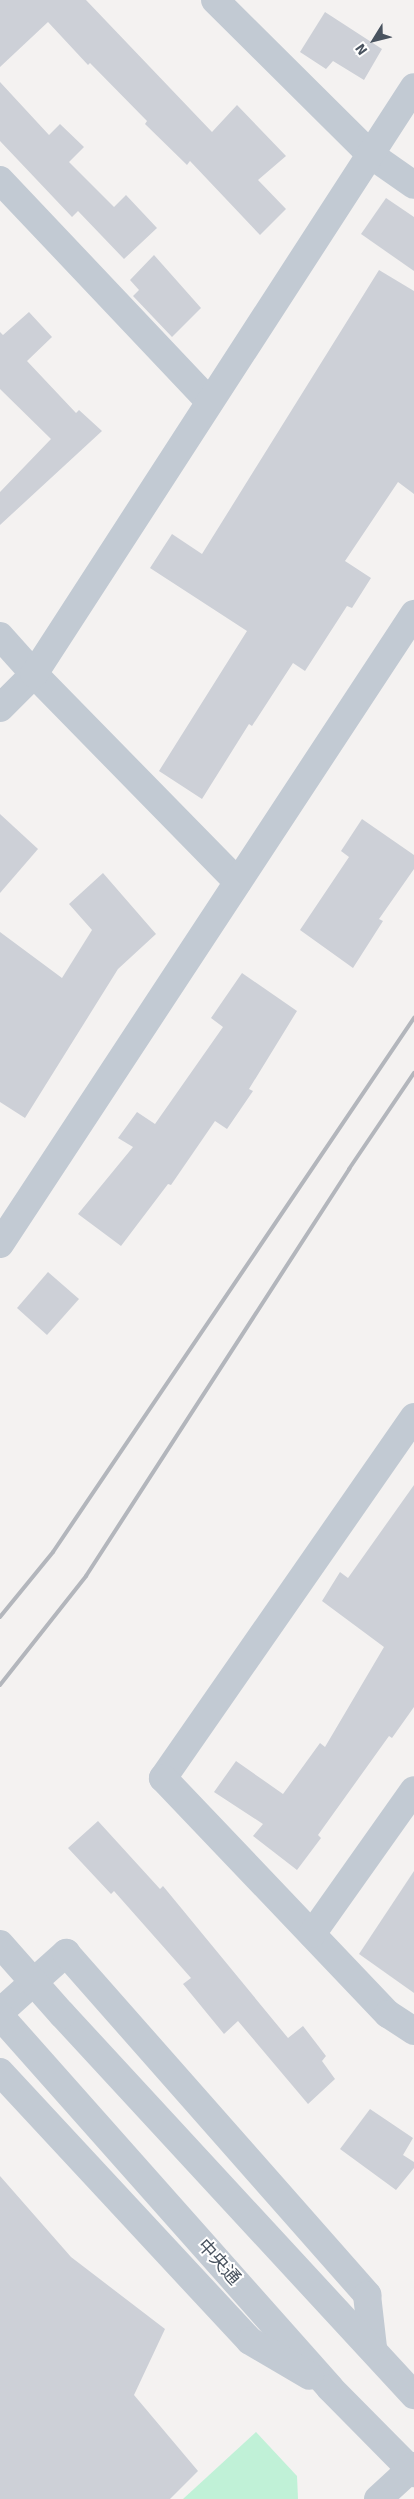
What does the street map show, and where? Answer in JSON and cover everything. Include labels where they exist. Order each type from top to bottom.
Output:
[{"type":"street","points":[[215,0],[371,155],[414,185]]},
{"type":"street","points":[[0,708],[34,674],[414,87]]},
{"type":"street","points":[[0,180],[209,401]]},
{"type":"street","points":[[0,1244],[414,614]]},
{"type":"street","points":[[0,636],[34,674],[238,882]]},
{"type":"street","points":[[414,1417],[162,1778],[388,2014],[414,2031]]},
{"type":"street","points":[[312,1934],[414,1790]]},
{"type":"street","points":[[0,1944],[62,2014],[373,2348],[414,2395]]},
{"type":"street","points":[[0,2014],[66,1953],[367,2295],[373,2348]]},
{"type":"street","name":"中央通","points":[[0,2014],[330,2388],[413,2470]]},
{"type":"street","points":[[0,2072],[250,2341],[330,2388]]},
{"type":"street","points":[[378,2499],[413,2470]]},
{"type":"green space","points":[[256,2432],[297,2476],[298,2499],[183,2499]]},
{"type":"building","points":[[0,0],[86,0],[212,132],[237,105],[286,156],[258,180],[286,209],[260,235],[190,161],[187,165],[145,124],[147,121],[90,63],[88,65],[48,22],[0,67]]},
{"type":"building","points":[[325,12],[382,49],[364,80],[333,61],[326,69],[300,52]]},
{"type":"building","points":[[0,82],[49,135],[60,124],[84,147],[69,162],[114,207],[126,195],[157,228],[124,259],[78,211],[72,217],[0,141]]},
{"type":"building","points":[[386,198],[414,217],[414,271],[361,234]]},
{"type":"building","points":[[154,255],[201,308],[172,337],[133,296],[139,290],[130,280]]},
{"type":"building","points":[[379,270],[414,291],[414,494],[398,482],[345,561],[371,578],[352,608],[347,606],[305,671],[293,663],[252,726],[249,724],[202,799],[159,771],[247,631],[150,568],[172,534],[202,554]]},
{"type":"building","points":[[29,312],[52,337],[27,361],[76,413],[79,410],[102,431],[0,525],[0,492],[51,439],[0,389],[0,332],[3,335]]},
{"type":"building","points":[[0,814],[38,849],[0,893]]},
{"type":"building","points":[[362,819],[414,855],[414,869],[379,919],[383,921],[353,968],[300,930],[349,857],[341,851]]},
{"type":"building","points":[[103,873],[156,934],[118,969],[25,1118],[0,1102],[0,932],[62,978],[92,930],[69,904]]},
{"type":"building","points":[[242,973],[297,1011],[249,1089],[253,1091],[227,1129],[215,1121],[171,1185],[168,1184],[121,1246],[78,1214],[133,1147],[118,1138],[137,1112],[155,1124],[223,1027],[211,1018]]},
{"type":"building","points":[[48,1272],[79,1299],[47,1335],[17,1308]]},
{"type":"building","points":[[414,1485],[414,1707],[392,1738],[389,1736],[318,1835],[321,1838],[297,1870],[253,1836],[263,1824],[214,1792],[236,1761],[283,1794],[320,1743],[325,1747],[384,1647],[322,1601],[340,1572],[348,1578]]},
{"type":"building","points":[[98,1821],[160,1889],[163,1886],[288,2038],[303,2026],[326,2056],[322,2061],[335,2079],[308,2104],[238,2021],[224,2034],[183,1984],[191,1978],[114,1891],[111,1894],[68,1848]]},
{"type":"building","points":[[414,1871],[414,1993],[359,1954]]},
{"type":"building","points":[[370,2109],[413,2138],[403,2155],[414,2162],[414,2168],[396,2190],[340,2149]]},
{"type":"building","points":[[0,2176],[71,2257],[165,2329],[134,2395],[198,2471],[170,2499],[0,2499]]},
{"type":"railway","points":[[0,1617],[53,1552],[414,1018]]},
{"type":"railway","points":[[0,1685],[86,1576],[349,1169],[414,1073]]}]
